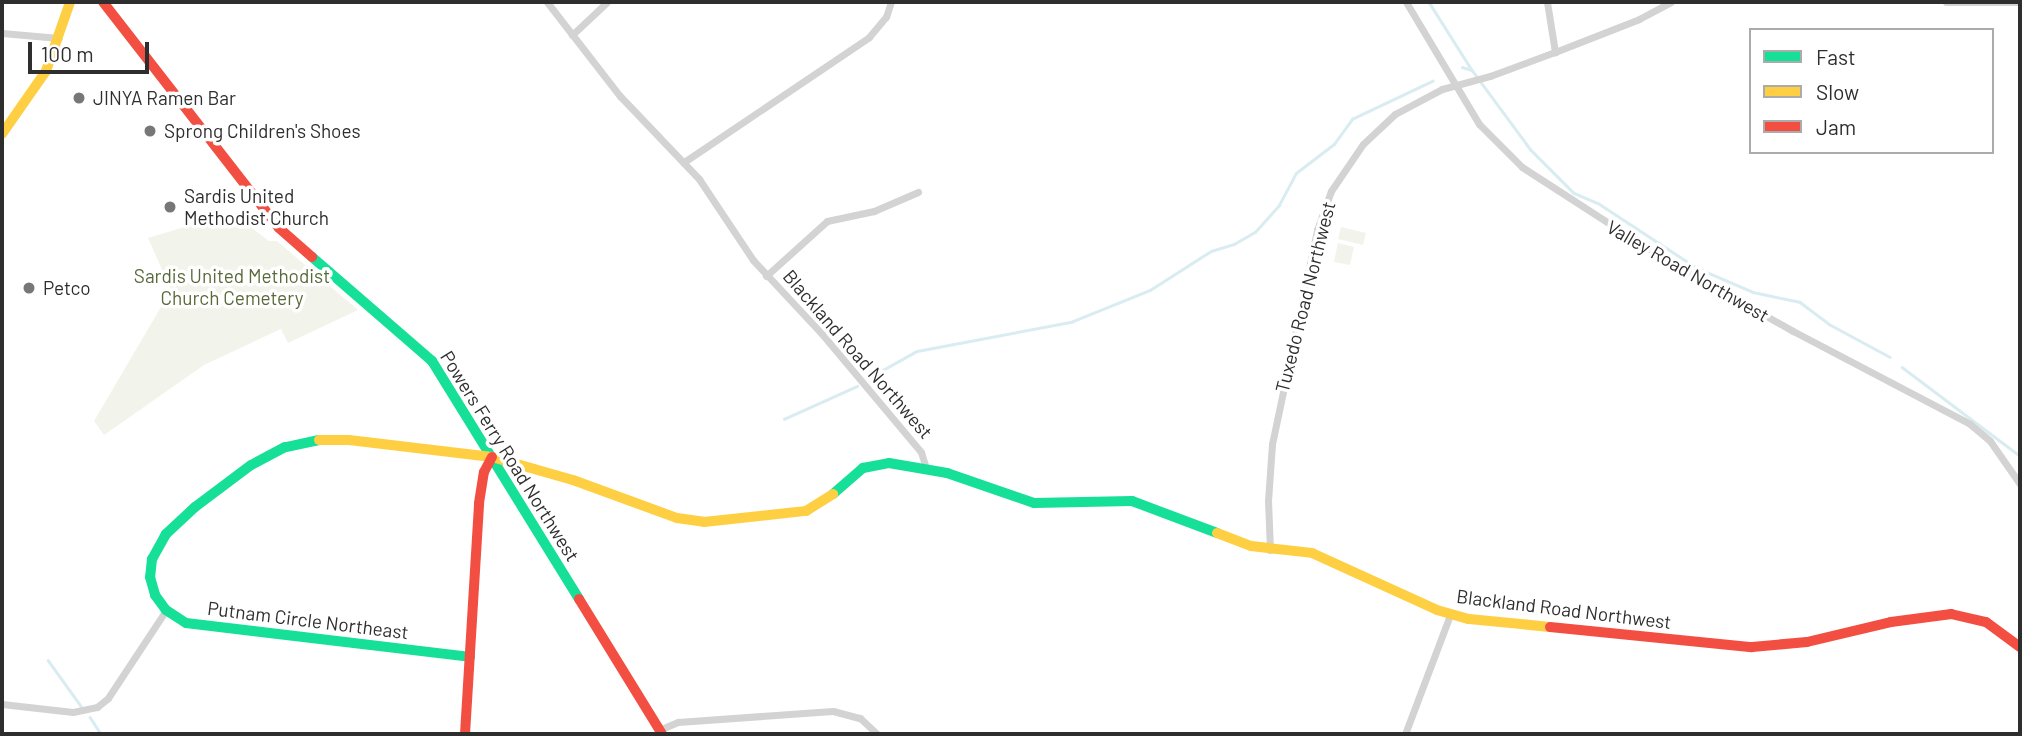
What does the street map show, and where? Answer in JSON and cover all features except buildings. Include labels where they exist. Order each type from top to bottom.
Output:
[{"type":"street","points":[[2,134],[33,92],[59,38],[70,2]]},
{"type":"street","name":"Powers Ferry Road Northwest","points":[[103,2],[279,228],[432,360],[660,732]]},
{"type":"street","name":"Blackland Road Northwest","points":[[547,2],[620,96],[712,194],[743,246],[765,276],[822,334],[921,452],[926,468],[1034,503],[1132,501],[1251,546],[1312,553],[1450,615],[1752,647],[1807,642],[1891,622],[1951,614],[1986,622],[2020,647]]},
{"type":"street","points":[[572,36],[607,2]]},
{"type":"street","points":[[684,163],[869,37],[886,17],[891,2]]},
{"type":"street","name":"Valley Road Northwest","points":[[1406,2],[1454,85],[1488,134],[1522,167],[1612,228],[1781,324],[1970,424],[1990,442],[2020,484]]},
{"type":"street","points":[[1547,2],[1555,52]]},
{"type":"street","name":"Tuxedo Road Northwest","points":[[1270,550],[1268,501],[1272,444],[1324,208],[1342,172],[1379,127],[1412,103],[1454,85],[1490,76],[1555,52],[1639,19],[1671,2]]},
{"type":"street","points":[[1946,2],[2019,2]]},
{"type":"street","points":[[2,33],[59,38]]},
{"type":"street","points":[[765,276],[827,221],[874,211],[918,192]]},
{"type":"street","points":[[2,704],[73,712],[97,707],[108,698],[166,610],[155,595],[150,577],[152,559],[160,541],[195,507],[272,453],[301,442],[334,439],[492,457],[573,480],[677,518],[704,522],[806,511],[827,500],[856,472],[873,464],[889,463],[926,468]]},
{"type":"street","points":[[465,734],[479,503],[484,472],[492,457]]},
{"type":"street","name":"Putnam Circle Northeast","points":[[166,610],[179,620],[195,625],[470,657]]},
{"type":"street","points":[[1405,734],[1450,615]]},
{"type":"street","points":[[660,732],[678,722],[833,711],[860,718],[877,734]]},
{"type":"green space","name":"Sardis United Methodist Church Cemetery","points":[[217,217],[241,220],[269,241],[277,241],[358,310],[288,343],[281,329],[204,365],[104,435],[94,421],[171,290],[148,238]]},
{"type":"green space","points":[[1341,227],[1366,233],[1363,245],[1338,239]]},
{"type":"green space","points":[[1338,243],[1354,247],[1350,265],[1334,262]]},
{"type":"waterway","points":[[1429,2],[1472,70],[1531,150],[1574,193],[1598,203],[1697,268],[1753,292],[1800,302],[1829,324],[1890,357]]},
{"type":"waterway","points":[[1462,67],[1472,70]]},
{"type":"waterway","points":[[872,376],[917,351],[1071,322],[1150,290],[1211,251],[1234,244],[1255,232],[1279,205],[1296,173],[1334,144],[1352,119],[1432,81]]},
{"type":"waterway","points":[[1902,367],[2020,456]]},
{"type":"waterway","points":[[784,419],[857,386]]},
{"type":"waterway","points":[[48,660],[81,706]]},
{"type":"waterway","points":[[90,717],[101,734]]},
{"type":"traffic: fast","points":[[312,257],[432,361],[579,599]]},
{"type":"traffic: fast","points":[[319,440],[285,447],[251,465],[195,507],[166,534],[152,559],[150,577],[155,595],[166,610],[186,623],[470,657]]},
{"type":"traffic: fast","points":[[833,494],[863,468],[889,463],[947,473],[1034,503],[1132,501],[1217,533]]},
{"type":"traffic: slow","points":[[2,134],[46,71],[70,2]]},
{"type":"traffic: slow","points":[[319,440],[349,440],[492,457],[573,480],[677,518],[704,522],[806,511],[833,494]]},
{"type":"traffic: slow","points":[[1217,533],[1251,546],[1312,553],[1437,610],[1469,619],[1550,627]]},
{"type":"traffic: jam","points":[[103,2],[279,228],[312,257]]},
{"type":"traffic: jam","points":[[465,734],[479,503],[484,472],[492,457]]},
{"type":"traffic: jam","points":[[579,599],[662,734]]},
{"type":"traffic: jam","points":[[1550,627],[1752,647],[1807,642],[1891,622],[1951,614],[1986,622],[2020,647]]},
{"type":"place","name":"JINYA Ramen Bar","points":[[79,98]]},
{"type":"place","name":"Sprong Children's Shoes","points":[[150,131]]},
{"type":"place","name":"Sardis United Methodist Church","points":[[170,207]]},
{"type":"place","name":"Petco","points":[[29,288]]}]
